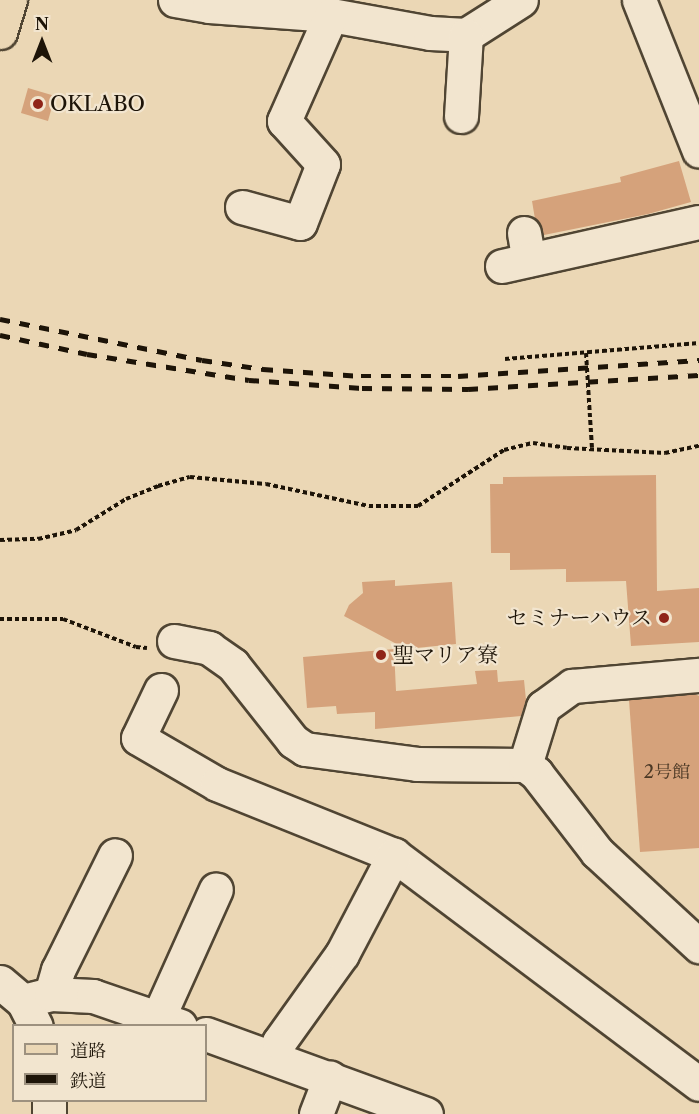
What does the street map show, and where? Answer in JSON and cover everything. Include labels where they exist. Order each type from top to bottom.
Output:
[{"type":"main road","points":[[0,32],[10,0]]},
{"type":"street","points":[[175,0],[209,6],[331,15],[430,33],[466,35],[521,0]]},
{"type":"street","points":[[639,0],[699,151]]},
{"type":"street","points":[[242,207],[300,223],[323,164],[284,122],[331,15]]},
{"type":"street","points":[[461,116],[466,35]]},
{"type":"street","points":[[518,253],[699,222]]},
{"type":"street","points":[[174,641],[209,648],[233,665],[244,675],[288,735],[305,749],[417,764],[525,765],[536,773],[597,852],[699,946]]},
{"type":"street","points":[[525,765],[543,707],[572,686],[699,675]]},
{"type":"street","points":[[161,690],[138,738],[217,784],[394,855],[699,1084]]},
{"type":"street","points":[[27,1000],[58,970],[115,855]]},
{"type":"street","points":[[273,1058],[279,1042],[342,954],[394,855]]},
{"type":"street","points":[[27,1000],[93,996],[169,1022],[216,889]]},
{"type":"street","points":[[207,1034],[426,1114]]},
{"type":"street","points":[[316,1114],[330,1078]]},
{"type":"path","points":[[505,359],[699,343]]},
{"type":"path","points":[[586,353],[592,449]]},
{"type":"path","points":[[0,540],[38,539],[76,530],[126,499],[158,486],[190,477],[266,484],[369,506],[418,506],[504,450],[533,443],[664,453],[699,446]]},
{"type":"path","points":[[0,619],[63,619],[136,648],[151,648],[174,641]]},
{"type":"building","name":"OKLABO","points":[[28,88],[55,96],[48,121],[21,113]]},
{"type":"building","points":[[679,161],[691,202],[648,214],[544,235],[535,219],[532,201],[621,182],[620,177]]},
{"type":"building","points":[[656,475],[657,591],[699,588],[699,642],[631,646],[626,581],[566,582],[566,569],[510,570],[510,553],[491,553],[490,484],[503,484],[503,477]]},
{"type":"building","points":[[395,580],[395,586],[452,582],[456,644],[406,649],[344,616],[349,605],[363,593],[362,582]]},
{"type":"building","name":"聖マリア寮","points":[[394,649],[396,691],[477,684],[475,671],[497,670],[498,682],[524,680],[526,700],[521,716],[375,729],[375,712],[337,714],[336,706],[307,708],[303,657]]},
{"type":"building","points":[[695,694],[699,696],[699,848],[640,852],[629,700]]},
{"type":"railway","points":[[0,319],[202,360],[263,369],[361,376],[458,376],[699,360]]},
{"type":"railway","points":[[0,335],[87,354],[249,380],[362,388],[468,389],[699,375]]},
{"type":"place","name":"OKLABO","points":[[38,104]]},
{"type":"place","name":"セミナーハウス","points":[[664,618]]},
{"type":"place","name":"聖マリア寮","points":[[381,655]]}]
